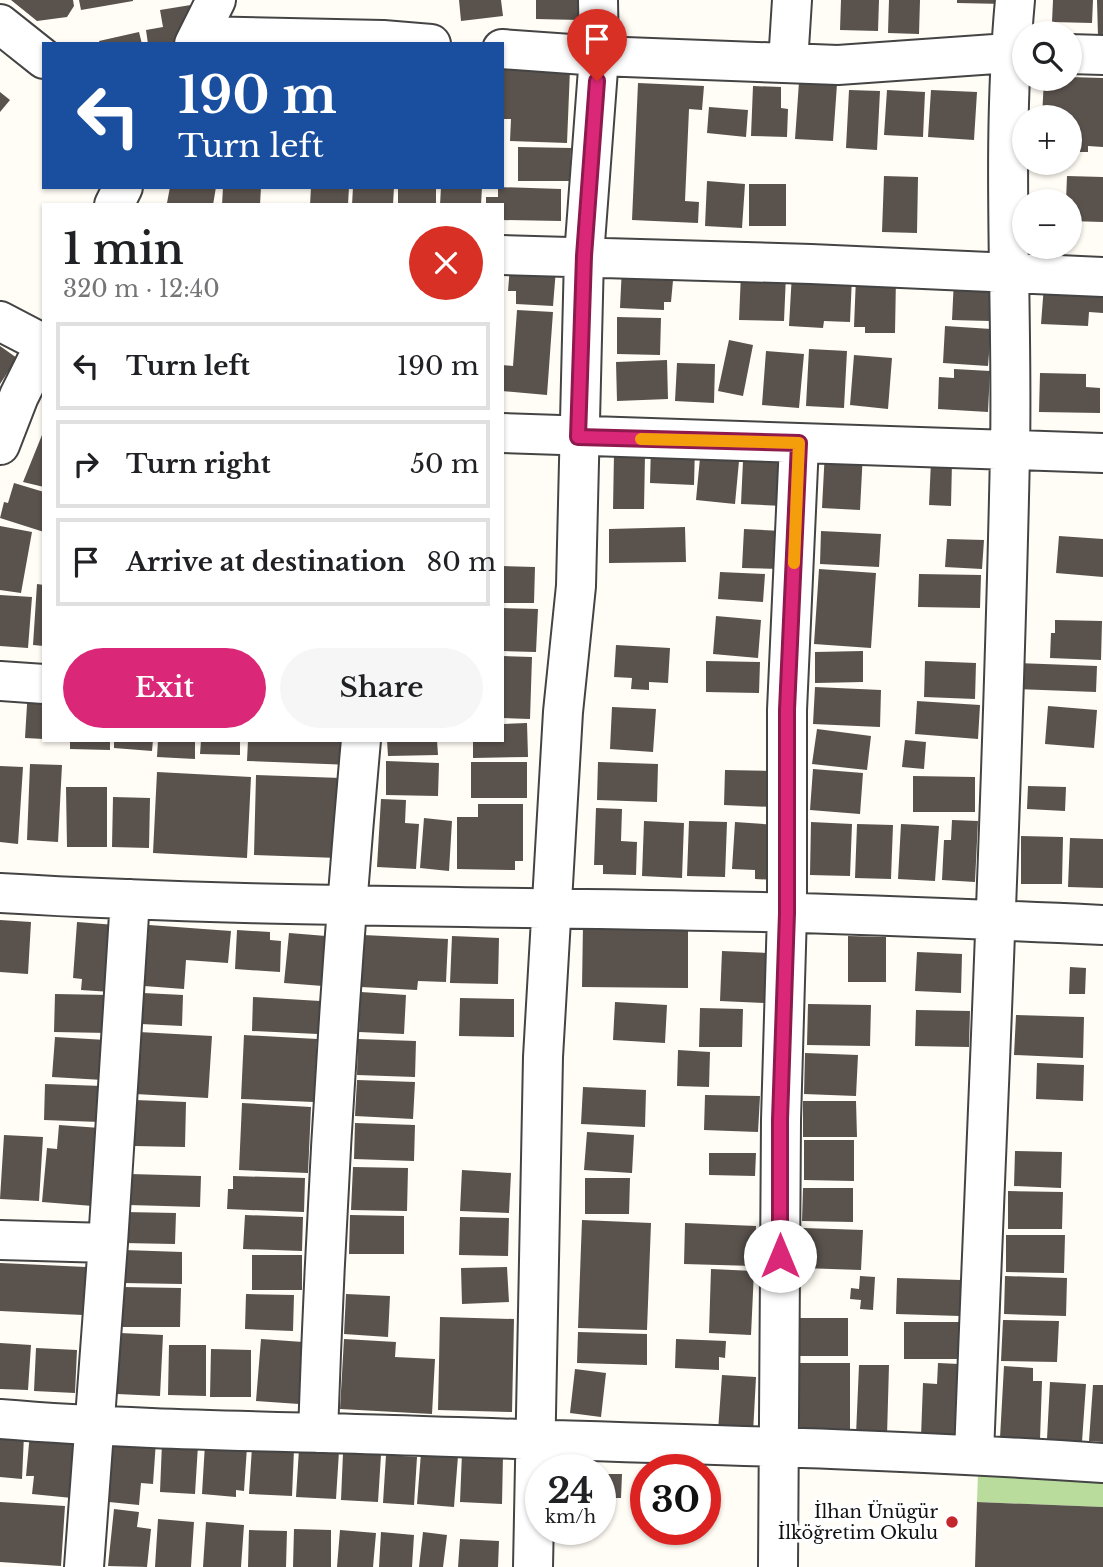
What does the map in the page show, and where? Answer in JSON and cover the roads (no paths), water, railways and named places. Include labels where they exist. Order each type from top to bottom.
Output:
[{"type":"street","points":[[216,0],[196,40],[407,42]]},
{"type":"street","points":[[533,1567],[543,1057],[563,712],[576,586],[584,256],[599,56],[598,0]]},
{"type":"street","points":[[788,63],[792,0]]},
{"type":"street","points":[[1015,0],[1016,21]]},
{"type":"street","points":[[0,24],[42,57]]},
{"type":"street","points":[[504,49],[599,56],[838,65],[1012,52]]},
{"type":"street","points":[[1082,54],[1103,55]]},
{"type":"street","points":[[974,1454],[1010,450],[1008,273],[1015,91]]},
{"type":"street","points":[[504,255],[1103,277]]},
{"type":"street","points":[[0,321],[42,344]]},
{"type":"street","points":[[0,445],[31,397],[42,353]]},
{"type":"street","points":[[504,433],[1103,453]]},
{"type":"street","points":[[778,1567],[780,1120],[787,913],[787,710],[799,443]]},
{"type":"street","points":[[0,681],[42,684]]},
{"type":"street","points":[[318,1433],[325,1239],[346,906],[361,742]]},
{"type":"street","points":[[0,893],[346,906],[787,913],[1103,925]]},
{"type":"street","points":[[84,1567],[130,899]]},
{"type":"street","points":[[0,1240],[108,1243]]},
{"type":"street","points":[[0,1419],[93,1427],[780,1446],[974,1454],[1103,1463]]},
{"type":"place","name":"İlhan Ünügür İlköğretim Okulu","points":[[952,1522]]}]
